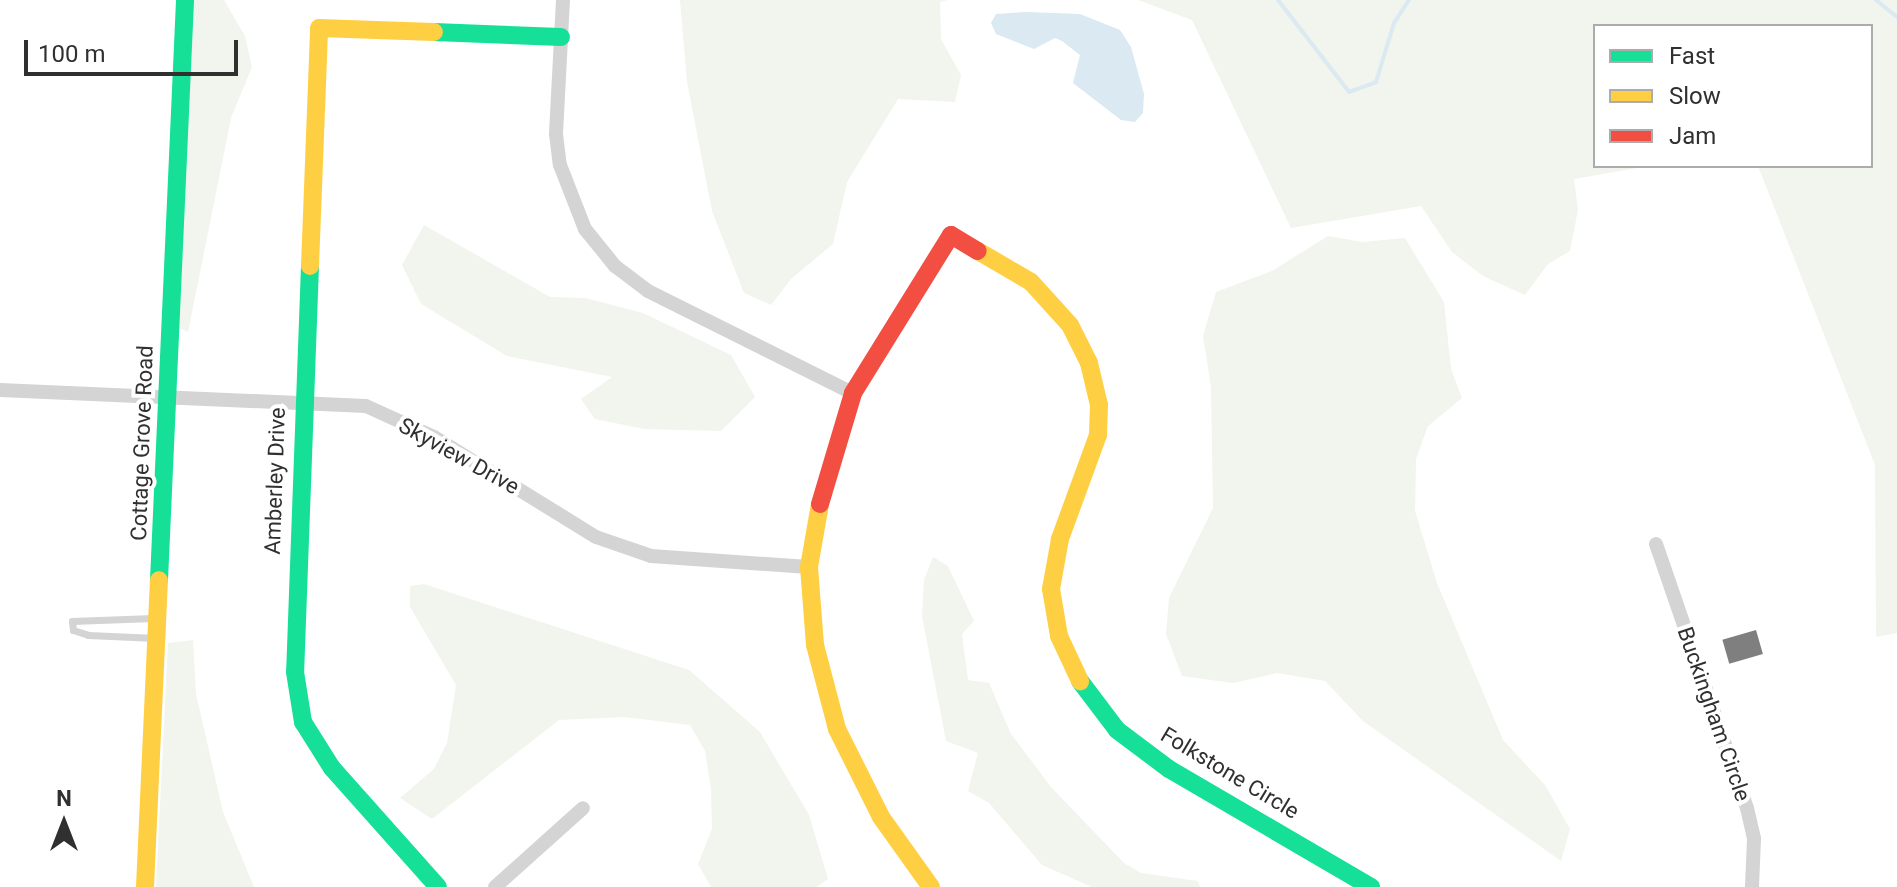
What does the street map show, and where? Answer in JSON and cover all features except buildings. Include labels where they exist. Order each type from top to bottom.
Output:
[{"type":"street","name":"Cottage Grove Road","points":[[145,887],[160,617],[185,0]]},
{"type":"street","points":[[563,0],[556,134],[560,165],[585,229],[615,266],[648,291],[853,393],[826,470],[809,567],[815,645],[837,729],[881,817],[931,887]]},
{"type":"street","name":"Amberley Drive","points":[[438,887],[332,768],[303,722],[295,672],[302,403],[319,28],[561,37]]},
{"type":"street","name":"Folkstone Circle","points":[[853,393],[951,235],[1031,282],[1070,325],[1089,363],[1099,405],[1098,435],[1060,539],[1051,589],[1059,636],[1085,692],[1117,730],[1169,769],[1371,887]]},
{"type":"street","name":"Skyview Drive","points":[[0,390],[366,406],[434,437],[596,537],[651,556],[809,567]]},
{"type":"street","name":"Buckingham Circle","points":[[1656,544],[1747,808],[1754,839],[1752,887]]},
{"type":"street","points":[[495,887],[583,808]]},
{"type":"lane","points":[[159,639],[88,635],[73,630],[72,621],[160,617]]},
{"type":"shaded area","points":[[193,0],[224,0],[245,36],[252,67],[231,118],[188,332],[179,328]]},
{"type":"shaded area","points":[[680,0],[948,0],[940,2],[941,39],[961,75],[955,102],[898,99],[847,182],[833,244],[791,279],[771,305],[744,293],[712,211],[687,82]]},
{"type":"shaded area","points":[[1138,0],[1897,0],[1897,633],[1876,637],[1875,465],[1759,168],[1873,168],[1873,24],[1593,24],[1593,168],[1637,168],[1574,179],[1578,210],[1570,251],[1548,264],[1525,295],[1483,276],[1452,252],[1421,206],[1291,228],[1192,20]]},
{"type":"shaded area","points":[[996,14],[1080,14],[1120,30],[1131,47],[1144,94],[1143,113],[1135,122],[1121,120],[1073,83],[1080,55],[1062,41],[1055,38],[1034,49],[996,34],[991,23]]},
{"type":"shaded area","points":[[424,225],[550,297],[585,298],[643,313],[731,355],[755,397],[721,431],[644,429],[595,419],[581,399],[612,377],[507,356],[421,304],[402,265]]},
{"type":"shaded area","points":[[1328,236],[1362,242],[1405,238],[1444,302],[1451,369],[1462,398],[1428,426],[1416,459],[1415,511],[1437,583],[1503,740],[1545,785],[1570,829],[1561,861],[1363,721],[1325,681],[1277,673],[1233,683],[1182,676],[1166,634],[1169,598],[1213,508],[1211,387],[1203,336],[1216,292],[1272,271]]},
{"type":"shaded area","points":[[933,557],[948,566],[974,621],[962,634],[968,680],[989,683],[1011,734],[1051,787],[1124,863],[1141,873],[1198,881],[1200,887],[1092,887],[1042,865],[989,803],[968,791],[978,753],[946,741],[922,616],[924,580]]},
{"type":"shaded area","points":[[424,584],[689,670],[760,732],[809,815],[828,879],[817,887],[711,887],[698,864],[712,829],[711,789],[705,751],[690,725],[624,717],[559,720],[432,819],[400,798],[434,769],[447,743],[456,685],[410,607],[410,586]]},
{"type":"shaded area","points":[[193,640],[196,694],[223,812],[254,887],[156,887],[168,643]]},
{"type":"waterway","points":[[1278,0],[1349,92],[1376,82],[1394,23],[1409,0]]},
{"type":"waterway","points":[[1876,0],[1897,17]]},
{"type":"traffic: fast","points":[[159,580],[185,0]]},
{"type":"traffic: fast","points":[[434,32],[561,37]]},
{"type":"traffic: fast","points":[[310,266],[295,672],[303,722],[332,768],[438,887]]},
{"type":"traffic: fast","points":[[1080,681],[1117,730],[1169,769],[1371,887]]},
{"type":"traffic: slow","points":[[310,266],[319,28],[434,32]]},
{"type":"traffic: slow","points":[[978,251],[1031,282],[1070,325],[1089,363],[1099,405],[1098,435],[1060,539],[1051,589],[1059,636],[1080,681]]},
{"type":"traffic: slow","points":[[820,504],[809,567],[815,645],[837,729],[881,817],[931,887]]},
{"type":"traffic: slow","points":[[145,887],[159,580]]},
{"type":"traffic: jam","points":[[820,504],[853,393],[951,235],[978,251]]}]
